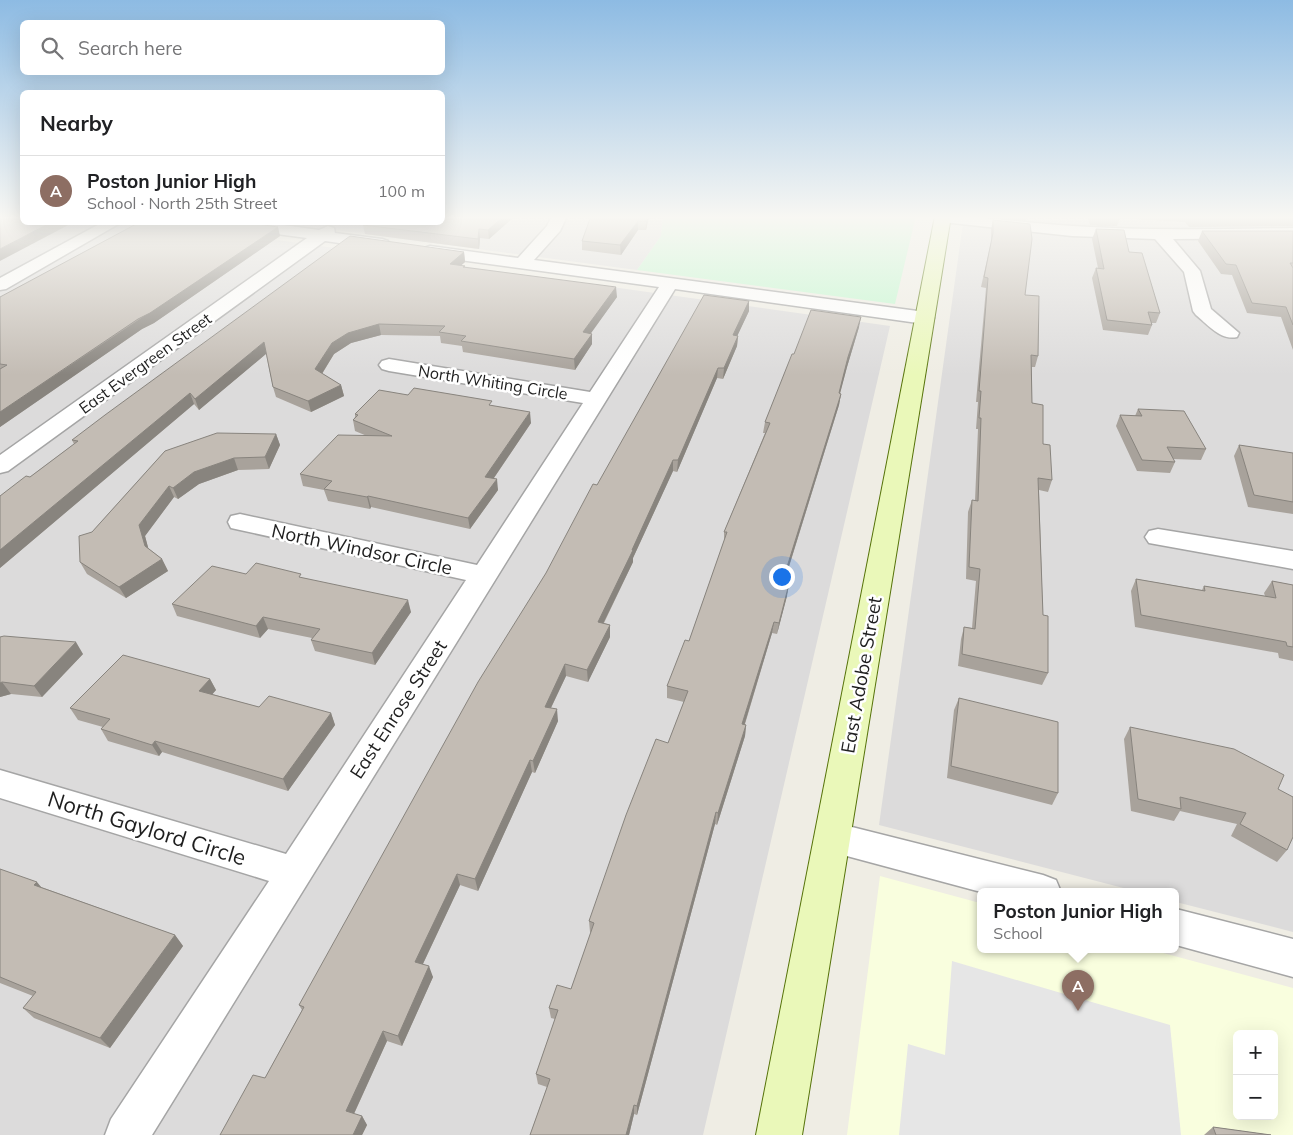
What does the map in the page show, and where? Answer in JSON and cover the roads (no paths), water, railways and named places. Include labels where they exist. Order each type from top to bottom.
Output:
[{"type":"street","points":[[0,285],[29,269]]},
{"type":"street","name":"East Evergreen Street","points":[[0,466],[276,269]]},
{"type":"street","points":[[558,269],[925,318]]},
{"type":"street","name":"East Adobe Street","points":[[779,1135],[934,269]]},
{"type":"street","points":[[1191,269],[1202,311],[1230,333]]},
{"type":"street","name":"East Enrose Street","points":[[126,1135],[670,284]]},
{"type":"street","name":"North Whiting Circle","points":[[389,365],[597,399]]},
{"type":"street","name":"North Windsor Circle","points":[[240,522],[484,575]]},
{"type":"street","points":[[1158,536],[1293,560]]},
{"type":"street","name":"North Gaylord Circle","points":[[0,784],[294,872]]},
{"type":"street","points":[[832,837],[1028,888]]},
{"type":"street","points":[[1179,928],[1293,958]]},
{"type":"place","name":"Poston Junior High","points":[[1078,1011]]}]
